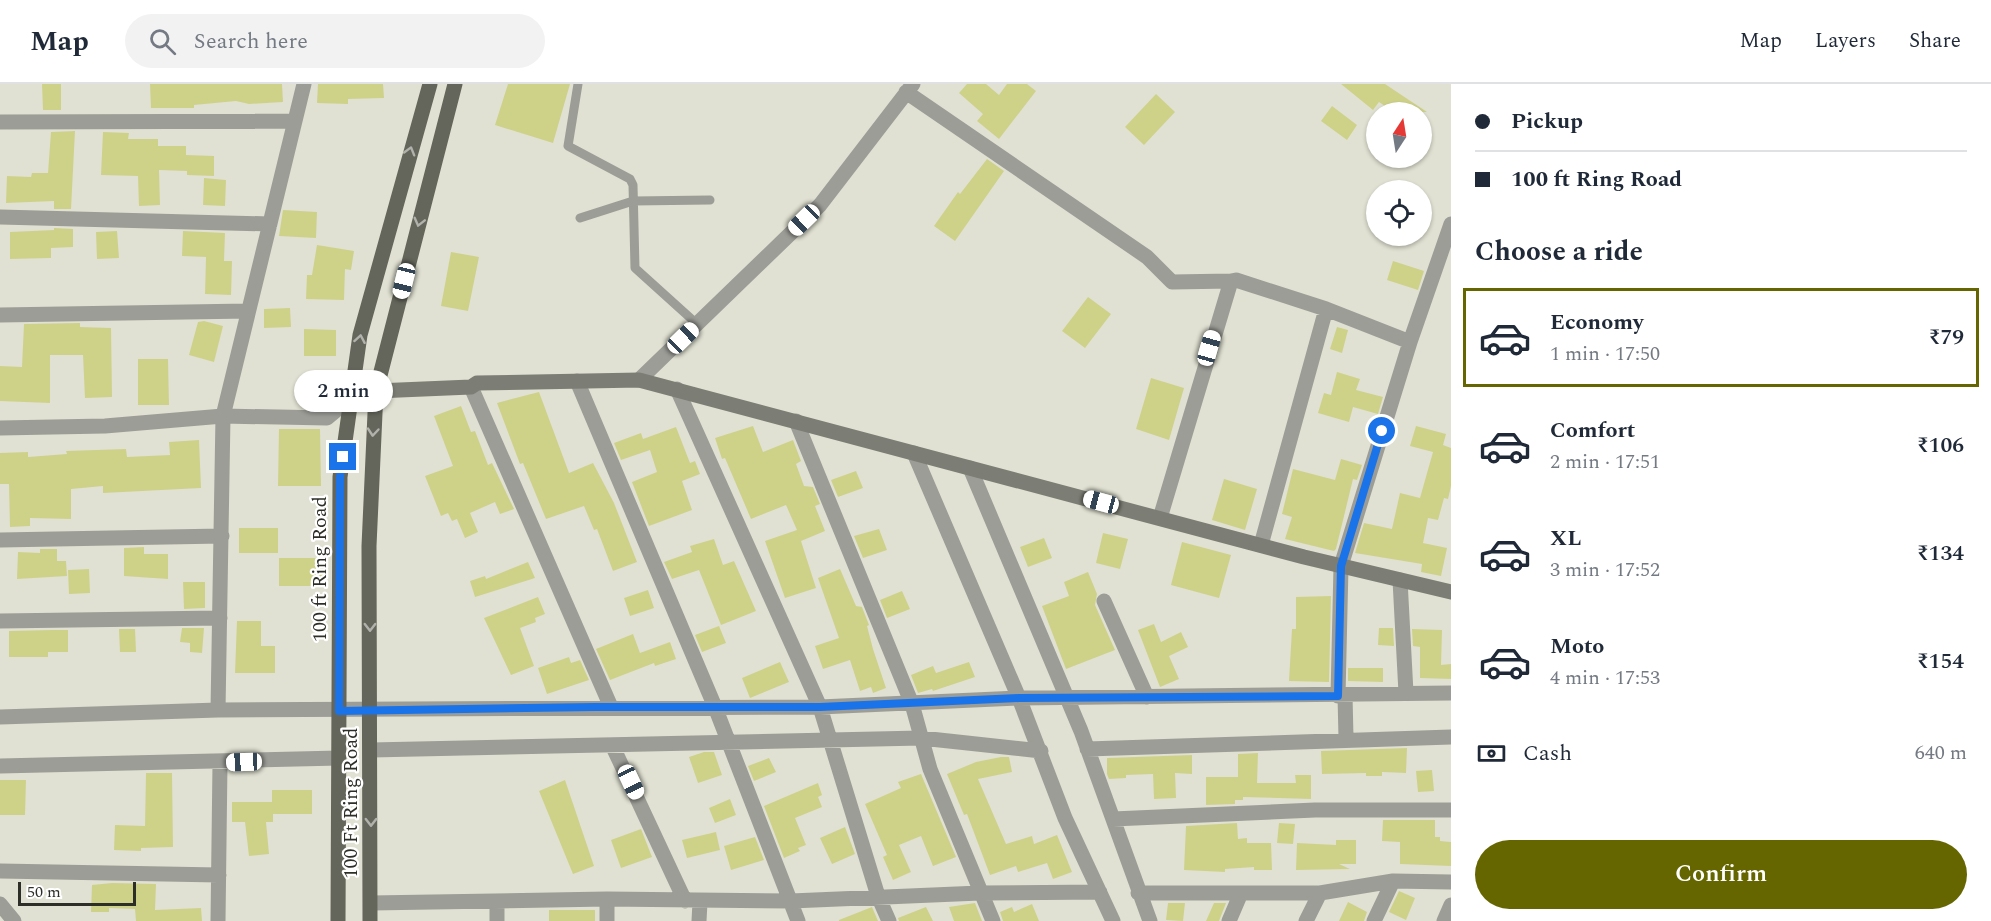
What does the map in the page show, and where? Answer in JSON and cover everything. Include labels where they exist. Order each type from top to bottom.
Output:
[{"type":"main road","name":"100 ft Ring Road","points":[[338,921],[340,477],[360,335],[430,84]]},
{"type":"main road","name":"100 Ft Ring Road","points":[[370,921],[369,546],[376,391],[455,84]]},
{"type":"main road","points":[[351,398],[376,391],[471,387],[477,383],[639,380],[1341,566],[1451,592]]},
{"type":"street","points":[[218,710],[223,416],[304,84]]},
{"type":"street","points":[[639,380],[819,205],[910,88],[1147,257],[1170,281],[1184,284],[1236,280],[1326,309],[1410,342]]},
{"type":"street","points":[[0,122],[295,121]]},
{"type":"street","points":[[0,216],[270,224]]},
{"type":"street","points":[[1346,731],[1342,699],[1341,566],[1410,342],[1451,224]]},
{"type":"street","points":[[1160,518],[1231,281]]},
{"type":"street","points":[[1261,545],[1326,309]]},
{"type":"street","points":[[0,315],[248,311]]},
{"type":"street","points":[[578,381],[715,707],[798,921]]},
{"type":"street","points":[[471,387],[611,707]]},
{"type":"street","points":[[677,389],[820,707],[878,896],[889,921]]},
{"type":"street","points":[[0,428],[105,426],[223,416],[327,418],[351,398]]},
{"type":"street","points":[[796,421],[912,704],[930,769],[993,921]]},
{"type":"street","points":[[914,453],[1041,751],[1065,818],[1113,921]]},
{"type":"street","points":[[970,468],[1081,731],[1150,921]]},
{"type":"street","points":[[0,540],[222,536]]},
{"type":"street","points":[[1400,580],[1406,693]]},
{"type":"street","points":[[1104,601],[1148,697]]},
{"type":"street","points":[[0,621],[220,618]]},
{"type":"street","points":[[0,717],[218,710],[339,711],[1021,704],[1148,697],[1342,699],[1406,693],[1451,693]]},
{"type":"street","points":[[1087,749],[1346,731],[1451,737]]},
{"type":"street","points":[[370,750],[614,747],[921,738],[1041,751]]},
{"type":"street","points":[[614,747],[692,901],[699,921]]},
{"type":"street","points":[[0,766],[339,758]]},
{"type":"street","points":[[218,921],[220,762]]},
{"type":"street","points":[[1113,819],[1315,810],[1451,810]]},
{"type":"street","points":[[0,871],[219,875]]},
{"type":"street","points":[[1138,893],[1320,893],[1393,880],[1451,882]]},
{"type":"street","points":[[1374,921],[1393,880]]},
{"type":"street","points":[[371,903],[607,899],[791,902],[878,896],[1100,892]]},
{"type":"street","points":[[1229,921],[1241,893]]},
{"type":"street","points":[[1306,921],[1320,893]]},
{"type":"street","points":[[607,899],[607,921]]},
{"type":"street","points":[[497,902],[497,921]]},
{"type":"street","points":[[0,904],[14,921]]},
{"type":"street","points":[[1444,921],[1451,905]]},
{"type":"lane","points":[[578,84],[568,146],[625,174],[633,185],[635,268],[697,324]]},
{"type":"lane","points":[[580,218],[633,201],[710,200]]},
{"type":"building","points":[[42,84],[61,84],[61,110],[43,110]]},
{"type":"building","points":[[150,84],[282,84],[283,102],[249,104],[236,101],[194,105],[194,108],[151,108]]},
{"type":"building","points":[[318,84],[383,84],[384,98],[348,99],[348,104],[317,103]]},
{"type":"building","points":[[508,84],[570,84],[553,143],[495,125]]},
{"type":"building","points":[[967,84],[986,84],[999,95],[1007,84],[1027,84],[1036,91],[999,139],[977,121],[983,114],[959,93]]},
{"type":"building","points":[[1341,84],[1385,84],[1412,102],[1366,102],[1366,104]]},
{"type":"building","points":[[1156,94],[1175,112],[1144,145],[1125,127]]},
{"type":"building","points":[[1332,106],[1357,125],[1347,140],[1321,121]]},
{"type":"building","points":[[75,131],[71,209],[54,209],[54,201],[6,203],[7,176],[31,177],[32,173],[48,173],[51,132]]},
{"type":"building","points":[[103,132],[129,133],[128,139],[158,139],[158,146],[186,146],[186,155],[214,156],[214,176],[187,175],[187,171],[159,170],[160,205],[139,206],[138,176],[101,175]]},
{"type":"building","points":[[987,159],[1004,171],[955,241],[934,226],[958,192],[960,194]]},
{"type":"building","points":[[204,178],[226,180],[225,206],[203,205]]},
{"type":"building","points":[[283,210],[317,212],[316,238],[279,236]]},
{"type":"building","points":[[54,228],[73,229],[73,247],[51,248],[51,258],[10,259],[10,232],[54,230]]},
{"type":"building","points":[[117,231],[119,258],[97,259],[96,232]]},
{"type":"building","points":[[183,231],[225,233],[224,261],[232,261],[231,295],[205,294],[206,257],[182,256]]},
{"type":"building","points":[[317,245],[354,251],[351,270],[345,269],[344,300],[306,299],[307,275],[312,275]]},
{"type":"building","points":[[451,252],[479,257],[468,311],[441,306]]},
{"type":"building","points":[[1393,261],[1424,271],[1418,290],[1387,280]]},
{"type":"building","points":[[1088,297],[1111,314],[1085,348],[1062,331]]},
{"type":"building","points":[[290,308],[291,327],[264,328],[264,309]]},
{"type":"building","points":[[204,321],[223,326],[214,362],[189,355],[198,322]]},
{"type":"building","points":[[80,323],[80,327],[111,328],[112,397],[85,398],[83,355],[50,355],[50,403],[0,401],[0,366],[22,367],[24,324]]},
{"type":"building","points":[[1337,327],[1348,330],[1342,353],[1330,349]]},
{"type":"building","points":[[304,329],[336,330],[336,356],[304,356]]},
{"type":"building","points":[[138,359],[168,359],[169,405],[138,405]]},
{"type":"building","points":[[1337,372],[1360,379],[1356,390],[1383,397],[1378,414],[1353,407],[1349,422],[1318,413],[1324,393],[1331,395]]},
{"type":"building","points":[[1151,378],[1184,388],[1169,440],[1136,429]]},
{"type":"building","points":[[539,392],[569,473],[593,463],[614,503],[637,562],[613,571],[597,529],[594,530],[584,506],[546,519],[523,463],[520,464],[497,403]]},
{"type":"building","points":[[461,406],[471,432],[475,431],[488,465],[492,463],[514,509],[500,514],[495,502],[470,513],[478,532],[465,538],[457,519],[452,521],[448,513],[441,516],[425,476],[453,466],[434,416]]},
{"type":"building","points":[[753,426],[763,452],[793,440],[801,461],[796,464],[804,486],[813,487],[820,504],[815,506],[825,531],[801,541],[816,588],[785,598],[765,541],[797,530],[786,505],[751,519],[725,458],[722,459],[715,438]]},
{"type":"building","points":[[1416,426],[1446,434],[1443,445],[1451,448],[1451,486],[1448,499],[1444,498],[1438,520],[1428,518],[1423,543],[1447,548],[1441,576],[1421,572],[1422,564],[1355,553],[1364,523],[1392,529],[1400,493],[1420,498],[1433,452],[1410,446]]},
{"type":"building","points":[[676,427],[690,463],[695,461],[700,474],[682,481],[692,510],[649,526],[632,482],[657,472],[650,450],[621,460],[614,443],[641,433],[643,439]]},
{"type":"building","points":[[279,429],[320,429],[321,486],[278,486]]},
{"type":"building","points":[[199,440],[201,488],[103,493],[103,486],[71,489],[71,519],[30,518],[30,526],[10,527],[9,484],[0,484],[0,453],[28,452],[28,457],[67,454],[66,451],[126,449],[127,457],[170,455],[169,442]]},
{"type":"building","points":[[1341,459],[1362,465],[1357,480],[1353,479],[1336,549],[1334,551],[1285,539],[1292,517],[1282,514],[1293,469],[1335,480]]},
{"type":"building","points":[[856,471],[863,488],[838,497],[831,480]]},
{"type":"building","points":[[1224,479],[1257,489],[1245,530],[1212,520]]},
{"type":"building","points":[[239,528],[278,528],[278,553],[239,553]]},
{"type":"building","points":[[879,529],[887,550],[863,558],[854,536]]},
{"type":"building","points":[[1103,533],[1128,539],[1120,569],[1096,563]]},
{"type":"building","points":[[1044,538],[1052,558],[1028,567],[1020,547]]},
{"type":"building","points":[[714,539],[723,565],[734,561],[756,611],[721,625],[699,570],[672,579],[664,562],[692,552],[690,546]]},
{"type":"building","points":[[1182,542],[1231,555],[1219,598],[1171,585]]},
{"type":"building","points":[[144,547],[144,554],[168,554],[168,579],[124,576],[124,548]]},
{"type":"building","points":[[40,549],[57,549],[57,561],[66,561],[67,576],[17,579],[18,552],[40,553]]},
{"type":"building","points":[[279,558],[323,558],[323,578],[314,578],[314,586],[279,586]]},
{"type":"building","points":[[528,562],[535,578],[475,597],[470,581],[485,576],[486,579]]},
{"type":"building","points":[[89,569],[90,593],[69,594],[68,570]]},
{"type":"building","points":[[840,569],[856,606],[862,607],[869,625],[867,626],[873,649],[886,688],[873,693],[871,687],[860,691],[850,660],[823,669],[815,646],[839,638],[818,578]]},
{"type":"building","points":[[1088,572],[1097,594],[1095,605],[1115,650],[1066,669],[1042,606],[1069,596],[1064,582]]},
{"type":"building","points":[[183,582],[205,582],[205,608],[184,609]]},
{"type":"building","points":[[648,590],[654,608],[630,616],[624,598]]},
{"type":"building","points":[[902,591],[910,609],[887,618],[880,600]]},
{"type":"building","points":[[1331,596],[1329,682],[1289,681],[1292,629],[1296,629],[1296,597]]},
{"type":"building","points":[[538,597],[545,614],[535,618],[536,622],[520,628],[534,666],[511,675],[484,618]]},
{"type":"building","points":[[237,621],[261,621],[261,646],[275,646],[275,673],[235,673]]},
{"type":"building","points":[[1154,624],[1161,642],[1181,632],[1188,647],[1169,656],[1179,679],[1160,687],[1138,630]]},
{"type":"building","points":[[719,626],[726,643],[702,652],[695,635]]},
{"type":"building","points":[[182,628],[204,628],[202,653],[190,652],[190,643],[180,642]]},
{"type":"building","points":[[1379,628],[1393,628],[1394,646],[1378,645]]},
{"type":"building","points":[[119,629],[135,629],[136,652],[120,652]]},
{"type":"building","points":[[1412,629],[1442,630],[1441,665],[1451,664],[1451,679],[1420,678],[1420,647],[1413,646]]},
{"type":"building","points":[[68,630],[68,652],[48,652],[48,657],[9,657],[9,631]]},
{"type":"building","points":[[633,634],[640,653],[670,642],[676,659],[655,666],[654,663],[610,680],[596,649]]},
{"type":"building","points":[[569,657],[571,663],[580,660],[589,680],[547,694],[538,668]]},
{"type":"building","points":[[780,662],[789,682],[750,698],[742,678]]},
{"type":"building","points":[[969,662],[975,677],[933,691],[932,689],[918,693],[911,675],[933,666],[936,673]]},
{"type":"building","points":[[1348,668],[1383,668],[1383,682],[1348,681]]},
{"type":"building","points":[[1407,748],[1406,773],[1382,772],[1382,776],[1366,776],[1366,773],[1322,774],[1321,751]]},
{"type":"building","points":[[704,752],[714,752],[722,775],[698,783],[689,757]]},
{"type":"building","points":[[1258,753],[1257,783],[1296,783],[1295,775],[1311,775],[1311,799],[1243,797],[1243,800],[1235,800],[1235,804],[1206,805],[1206,777],[1238,777],[1238,754]]},
{"type":"building","points":[[1192,755],[1192,774],[1175,773],[1176,798],[1154,799],[1153,774],[1126,775],[1126,778],[1109,779],[1107,774],[1107,758]]},
{"type":"building","points":[[1009,757],[1012,772],[978,779],[1006,844],[1032,836],[1034,844],[1057,835],[1072,872],[1053,879],[1047,863],[1018,872],[1016,866],[990,875],[967,814],[964,815],[947,774],[976,762]]},
{"type":"building","points":[[769,758],[776,772],[754,781],[748,766]]},
{"type":"building","points":[[1432,770],[1434,791],[1418,792],[1416,771]]},
{"type":"building","points":[[146,773],[172,773],[173,847],[141,848],[141,851],[114,850],[115,825],[145,826]]},
{"type":"building","points":[[921,774],[956,857],[933,866],[921,836],[899,845],[911,872],[893,880],[883,857],[887,855],[865,804],[901,788],[898,782]]},
{"type":"building","points":[[0,780],[26,780],[25,815],[0,815]]},
{"type":"building","points":[[565,780],[594,866],[573,874],[539,791]]},
{"type":"building","points":[[818,783],[822,795],[818,797],[822,807],[795,818],[806,845],[798,848],[800,851],[784,858],[764,806]]},
{"type":"building","points":[[272,790],[312,790],[312,814],[273,814],[273,822],[266,822],[269,854],[249,856],[245,822],[232,822],[232,802],[272,802]]},
{"type":"building","points":[[730,799],[736,815],[715,823],[709,808]]},
{"type":"building","points":[[1383,820],[1435,820],[1435,837],[1440,837],[1440,841],[1451,842],[1451,866],[1400,864],[1400,842],[1382,841]]},
{"type":"building","points":[[1237,823],[1238,839],[1247,838],[1247,843],[1271,843],[1272,870],[1254,870],[1254,867],[1225,869],[1225,872],[1184,870],[1186,826]]},
{"type":"building","points":[[1279,823],[1295,824],[1293,844],[1277,843]]},
{"type":"building","points":[[845,827],[855,854],[832,864],[820,838]]},
{"type":"building","points":[[641,829],[652,857],[621,868],[611,840]]},
{"type":"building","points":[[716,832],[720,850],[687,858],[682,840]]},
{"type":"building","points":[[755,837],[764,860],[731,870],[724,846]]},
{"type":"building","points":[[1336,840],[1356,840],[1356,864],[1339,864],[1350,869],[1296,870],[1297,843],[1336,845]]},
{"type":"building","points":[[156,884],[155,910],[201,908],[202,921],[136,921],[135,909],[109,908],[109,912],[91,912],[92,885]]},
{"type":"building","points":[[1399,891],[1415,898],[1406,920],[1389,912]]},
{"type":"building","points":[[1348,902],[1367,912],[1364,921],[1339,921]]},
{"type":"building","points":[[975,903],[982,921],[954,921],[949,907]]},
{"type":"building","points":[[1168,903],[1185,903],[1183,921],[1166,920]]},
{"type":"building","points":[[1214,903],[1226,903],[1219,921],[1206,921]]},
{"type":"building","points":[[1032,904],[1039,921],[1003,921],[1000,912],[1012,907],[1014,912]]},
{"type":"building","points":[[872,907],[878,921],[839,921],[839,920]]},
{"type":"building","points":[[926,907],[933,921],[899,921],[898,918]]},
{"type":"building","points":[[549,910],[595,910],[595,921],[549,921]]},
{"type":"route","points":[[343,457],[340,477],[339,711],[595,707],[820,707],[1019,698],[1338,696],[1341,566],[1382,431]]}]
